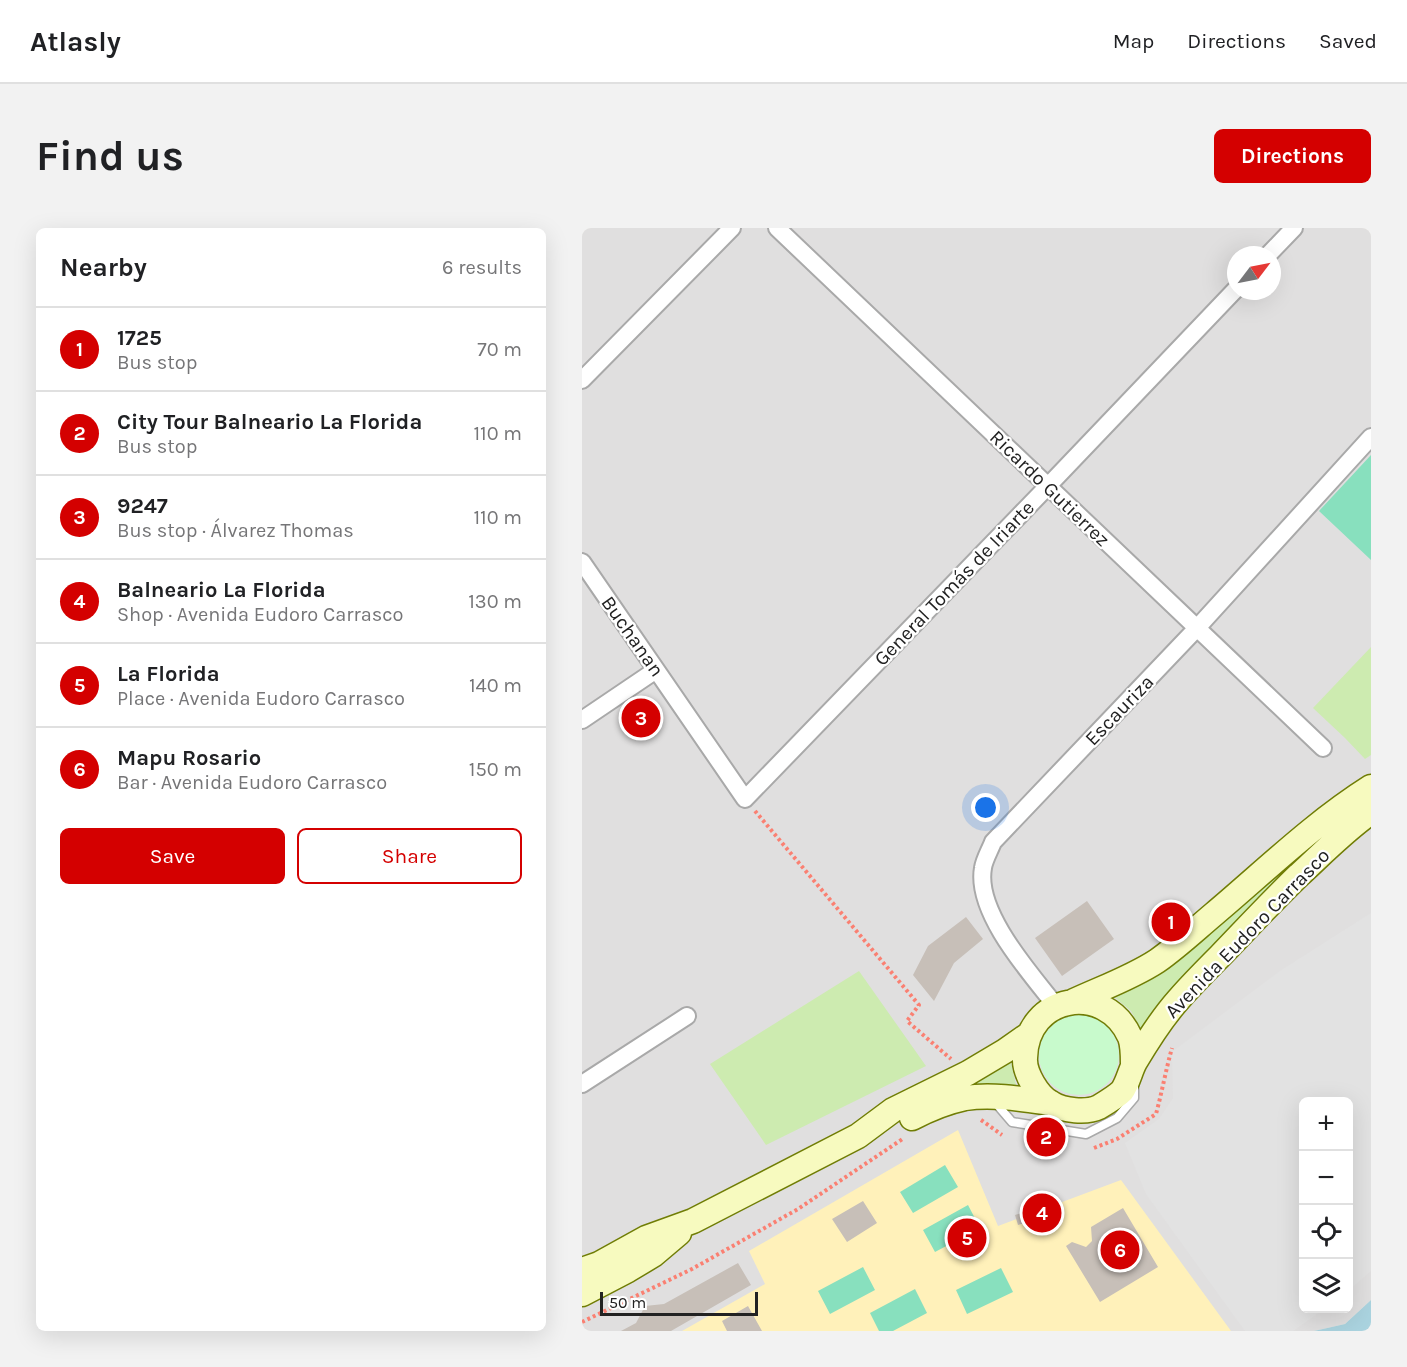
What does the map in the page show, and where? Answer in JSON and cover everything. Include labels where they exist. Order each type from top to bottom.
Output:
[{"type":"main road","name":"Avenida Eudoro Carrasco","points":[[1064,1004],[1134,975],[1158,960],[1340,808],[1371,787]]},
{"type":"main road","name":"Avenida Eudoro Carrasco","points":[[1133,1064],[1179,999],[1283,891],[1328,848],[1371,812]]},
{"type":"main road","points":[[582,1270],[599,1264],[646,1238],[693,1221],[858,1136],[893,1110],[968,1073],[1005,1051],[1028,1035],[1040,1017],[1064,1004],[1097,1004],[1118,1018],[1131,1039],[1133,1064],[1121,1091],[1097,1108],[1074,1111],[1051,1103],[1020,1099],[966,1098],[934,1107],[901,1123],[858,1136]]},
{"type":"main road","points":[[1028,1035],[1024,1060],[1032,1085],[1051,1103]]},
{"type":"main road","points":[[582,1294],[653,1255],[693,1221]]},
{"type":"street","points":[[582,380],[732,228]]},
{"type":"street","name":"Ricardo Gutierrez","points":[[777,228],[1323,748]]},
{"type":"street","points":[[1277,246],[1294,228]]},
{"type":"street","name":"General Tomás de Iriarte","points":[[745,799],[1227,298]]},
{"type":"street","name":"Escauriza","points":[[1064,1004],[1025,968],[992,917],[983,890],[983,868],[993,842],[1197,628],[1371,437]]},
{"type":"street","name":"Buchanan","points":[[582,562],[745,799]]},
{"type":"street","points":[[582,720],[656,670]]},
{"type":"street","points":[[582,1084],[687,1016]]},
{"type":"lane","points":[[990,1097],[1012,1122],[1086,1134],[1117,1118],[1134,1098],[1133,1064]]},
{"type":"path","points":[[745,799],[919,1005],[907,1022],[968,1073]]},
{"type":"path","points":[[582,1322],[692,1269],[798,1209],[909,1135]]},
{"type":"shaded area","points":[[582,228],[1371,228],[1371,1300],[1345,1324],[1314,1331],[582,1331]]},
{"type":"shaded area","points":[[1371,913],[1371,1271],[1353,1287],[1353,1097],[1299,1097],[1299,1313],[1318,1313],[1293,1331],[1245,1331],[1146,1194],[1125,1143],[1159,1119],[1173,1098],[1172,1052],[1280,971]]},
{"type":"green space","points":[[1371,455],[1371,560],[1319,511]]},
{"type":"green space","points":[[1371,647],[1371,755],[1365,759],[1313,708]]},
{"type":"green space","points":[[1351,814],[1170,991],[1142,1031],[1131,1011],[1112,995]]},
{"type":"green space","points":[[859,971],[926,1066],[766,1145],[710,1064]]},
{"type":"green space","points":[[1079,1015],[1094,1018],[1107,1027],[1116,1040],[1119,1055],[1116,1070],[1107,1083],[1094,1092],[1079,1095],[1064,1092],[1051,1083],[1042,1070],[1039,1055],[1042,1040],[1051,1027],[1064,1018]]},
{"type":"green space","points":[[1010,1059],[1017,1089],[972,1083]]},
{"type":"green space","points":[[945,1165],[958,1187],[913,1213],[900,1192]]},
{"type":"green space","points":[[968,1205],[980,1228],[935,1252],[923,1230]]},
{"type":"green space","points":[[863,1267],[875,1290],[830,1314],[818,1291]]},
{"type":"green space","points":[[1001,1268],[1013,1292],[967,1314],[956,1290]]},
{"type":"green space","points":[[915,1289],[927,1313],[893,1331],[879,1331],[870,1313]]},
{"type":"sand","points":[[958,1130],[998,1226],[1121,1180],[1231,1331],[682,1331],[765,1284],[749,1251]]},
{"type":"water","points":[[1371,1300],[1371,1331],[1314,1331],[1345,1324]]},
{"type":"building","points":[[1087,901],[1114,939],[1062,976],[1035,938]]},
{"type":"building","points":[[966,917],[983,939],[954,963],[934,1001],[913,975],[928,946]]},
{"type":"building","points":[[863,1201],[877,1223],[847,1242],[832,1219]]},
{"type":"building","points":[[1047,1205],[1050,1215],[1018,1225],[1015,1215]]},
{"type":"building","points":[[1123,1208],[1158,1267],[1100,1302],[1066,1246],[1072,1242],[1086,1247],[1092,1241],[1091,1227]]},
{"type":"building","points":[[738,1263],[751,1285],[671,1331],[621,1331],[636,1323],[645,1306],[664,1304]]},
{"type":"building","points":[[748,1306],[762,1331],[727,1331],[722,1321]]},
{"type":"place","name":"9247","points":[[641,718]]},
{"type":"place","name":"1725","points":[[1171,922]]},
{"type":"place","name":"City Tour Balneario La Florida","points":[[1046,1137]]},
{"type":"place","name":"Balneario La Florida","points":[[1042,1213]]},
{"type":"place","name":"La Florida","points":[[967,1238]]},
{"type":"place","name":"Mapu Rosario","points":[[1120,1250]]}]
